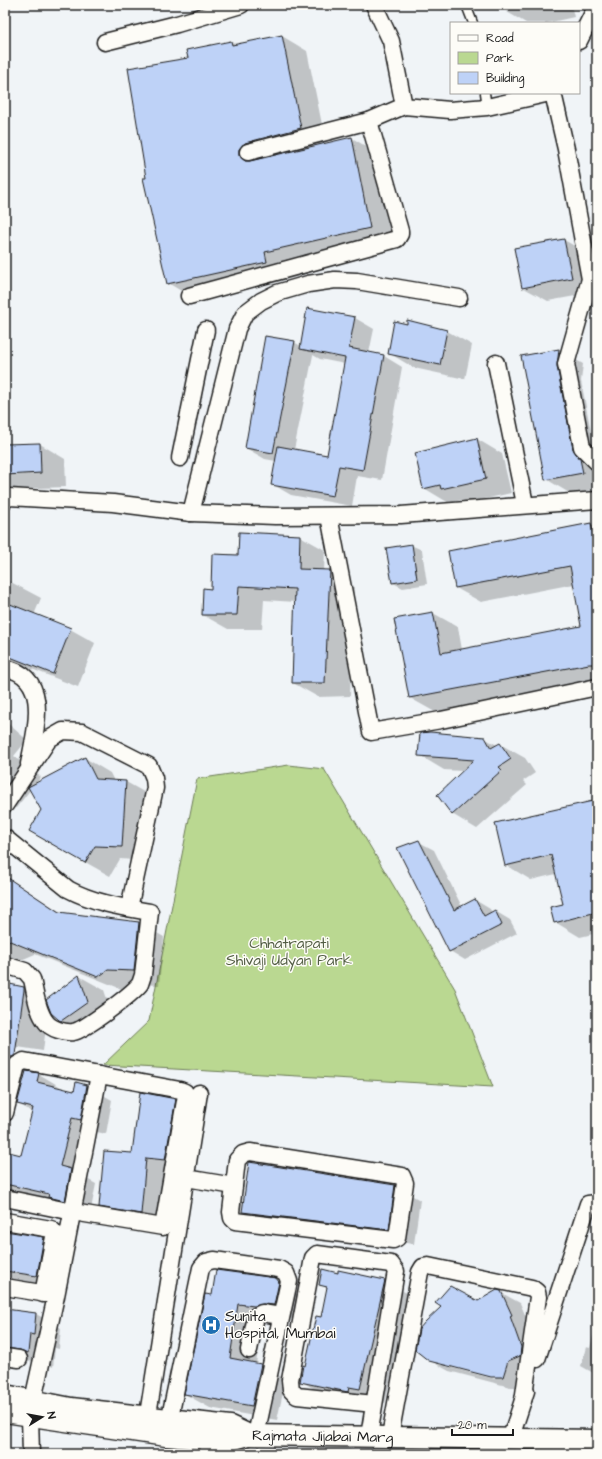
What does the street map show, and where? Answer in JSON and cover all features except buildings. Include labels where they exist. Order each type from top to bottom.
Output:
[{"type":"street","points":[[105,42],[177,24],[241,5]]},
{"type":"street","points":[[374,5],[391,41],[404,106]]},
{"type":"street","points":[[580,38],[597,5]]},
{"type":"street","points":[[248,152],[369,121],[404,106],[450,110],[486,100],[541,94]]},
{"type":"street","points":[[553,94],[566,149],[590,280],[566,364],[582,447],[597,462]]},
{"type":"street","points":[[189,296],[396,239],[400,234],[400,231],[369,121]]},
{"type":"street","points":[[191,513],[237,329],[245,313],[261,301],[277,293],[308,284],[335,280],[357,281],[459,298]]},
{"type":"street","points":[[180,458],[206,330]]},
{"type":"street","points":[[496,363],[525,504]]},
{"type":"street","points":[[194,392],[220,397]]},
{"type":"street","points":[[5,500],[10,497],[113,503],[191,513],[329,516],[401,515],[466,511],[525,504],[597,500]]},
{"type":"street","points":[[329,516],[371,732],[441,720],[597,688]]},
{"type":"street","points":[[5,668],[22,673],[30,681],[35,691],[36,711],[27,771]]},
{"type":"street","points":[[5,805],[49,739],[63,731],[82,732],[149,766],[152,771],[155,788],[129,908]]},
{"type":"street","points":[[5,838],[68,889],[103,904],[150,912],[142,980],[132,991],[91,1023],[77,1031],[57,1030],[46,1023],[41,1014],[32,979],[29,974],[5,965]]},
{"type":"street","points":[[5,1113],[17,1065],[21,1062],[180,1090],[185,1092],[186,1098],[165,1224],[163,1227],[159,1228],[5,1198]]},
{"type":"street","points":[[50,1295],[73,1212],[99,1076]]},
{"type":"street","points":[[146,1424],[200,1093]]},
{"type":"street","points":[[250,1152],[399,1174],[404,1177],[405,1183],[399,1234],[397,1238],[392,1240],[239,1223],[232,1218],[231,1212],[234,1186],[237,1160],[242,1154],[250,1152]]},
{"type":"street","points":[[186,1178],[234,1186]]},
{"type":"street","points":[[510,1437],[588,1204],[597,1203]]},
{"type":"street","points":[[5,1221],[51,1229],[54,1232],[50,1295],[32,1408],[31,1454]]},
{"type":"street","points":[[369,1436],[396,1275],[395,1268],[391,1264],[317,1254],[313,1258],[290,1380],[291,1390],[297,1396],[374,1404]]},
{"type":"street","points":[[214,1260],[283,1270],[289,1281],[252,1435],[208,1446],[168,1427],[203,1265],[214,1260]]},
{"type":"street","points":[[390,1436],[420,1272],[423,1267],[428,1266],[532,1288],[537,1292],[538,1297],[523,1401]]},
{"type":"street","points":[[5,1287],[50,1295]]},
{"type":"street","points":[[249,1350],[256,1316],[262,1314],[281,1316]]},
{"type":"street","name":"Rajmata Jijabai Marg","points":[[5,1395],[32,1408],[71,1408],[146,1424],[168,1427],[230,1426],[252,1435],[510,1437],[597,1440]]},
{"type":"street","points":[[5,1412],[32,1408]]},
{"type":"lane","points":[[466,5],[473,22]]},
{"type":"green space","name":"Chhatrapati Shivaji Udyan Park","points":[[289,765],[324,769],[455,989],[493,1087],[103,1065],[149,1021],[197,779]]},
{"type":"place","name":"Sunita Hospital, Mumbai","points":[[211,1325]]}]
